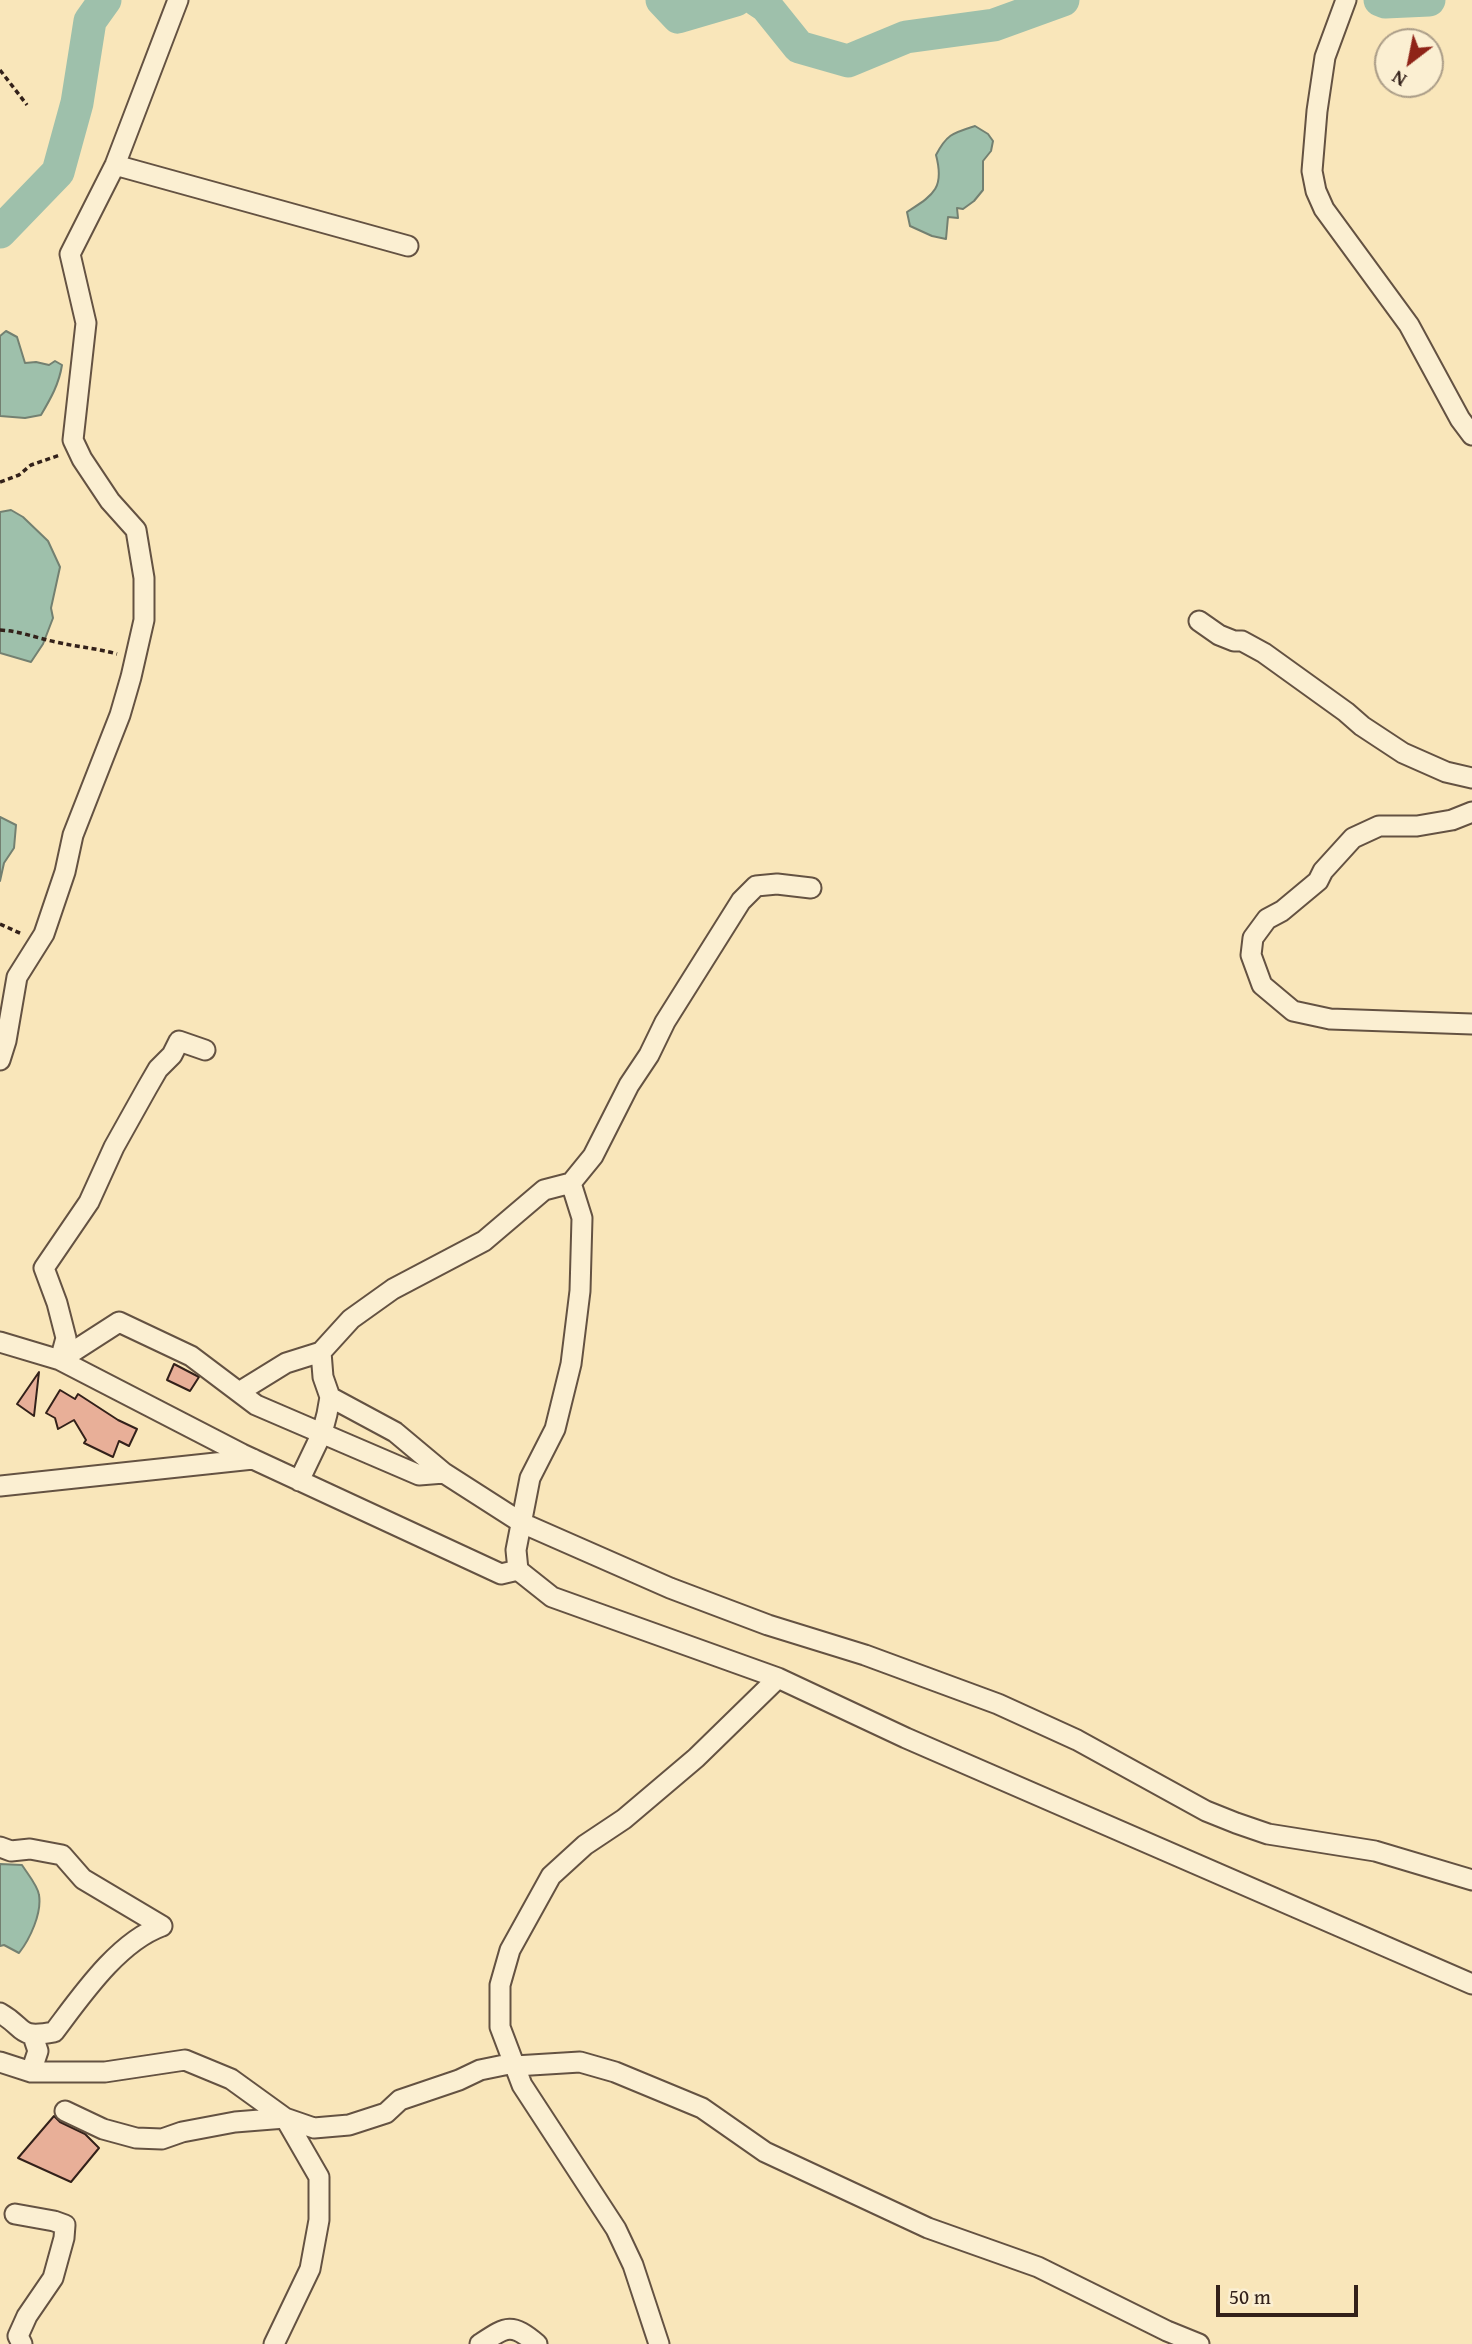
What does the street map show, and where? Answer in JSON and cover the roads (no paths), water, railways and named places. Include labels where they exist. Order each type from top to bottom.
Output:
[{"type":"street","points":[[0,1060],[18,977],[44,934],[65,872],[73,835],[120,715],[144,620],[144,578],[136,530],[110,501],[82,459],[73,440],[86,323],[70,254],[115,165],[178,0]]},
{"type":"street","points":[[1346,0],[1325,57],[1312,171],[1316,191],[1324,209],[1409,325],[1460,419],[1472,435]]},
{"type":"street","points":[[115,165],[408,246]]},
{"type":"street","points":[[1199,621],[1219,635],[1242,641],[1264,653],[1403,753],[1446,772],[1472,778]]},
{"type":"street","points":[[1472,812],[1452,820],[1417,827],[1379,826],[1353,838],[1318,881],[1282,911],[1267,919],[1253,938],[1251,954],[1262,985],[1293,1011],[1330,1019],[1472,1024]]},
{"type":"street","points":[[239,1392],[286,1363],[321,1352],[351,1319],[393,1289],[484,1241],[544,1190],[571,1183],[593,1156],[622,1097],[649,1055],[665,1022],[741,901],[755,887],[777,884],[811,888]]},
{"type":"street","points":[[60,1360],[66,1338],[44,1268],[89,1202],[114,1147],[158,1069],[172,1055],[179,1041],[205,1050]]},
{"type":"street","points":[[571,1183],[582,1218],[580,1291],[571,1364],[555,1429],[530,1478],[516,1550],[517,1570],[552,1597],[778,1678],[906,1738],[1472,1984]]},
{"type":"street","points":[[60,1360],[119,1322],[191,1356],[256,1405],[419,1475],[444,1473]]},
{"type":"street","points":[[0,1342],[60,1360],[253,1459],[501,1574],[517,1570]]},
{"type":"street","points":[[299,1481],[322,1433],[330,1397],[323,1377],[321,1352]]},
{"type":"street","points":[[330,1397],[396,1432],[444,1473],[522,1523],[670,1588],[768,1625],[865,1655],[998,1704],[1077,1740],[1206,1811],[1236,1824],[1279,1836],[1375,1852],[1472,1880]]},
{"type":"street","points":[[0,1486],[253,1459]]},
{"type":"street","points":[[659,2344],[633,2265],[615,2229],[522,2085],[500,2027],[500,1985],[510,1950],[551,1876],[584,1846],[624,1818],[696,1758],[778,1678]]},
{"type":"street","points":[[0,1847],[10,1851],[30,1849],[62,1854],[83,1879],[162,1926],[147,1931],[98,1973],[54,2032],[33,2036],[17,2028],[0,2013]]},
{"type":"street","points":[[31,2071],[38,2051],[33,2036]]},
{"type":"street","points":[[0,2062],[31,2071],[106,2072],[185,2060],[231,2079],[285,2118],[314,2128],[349,2125],[386,2113],[400,2100],[480,2070],[514,2065],[580,2062],[615,2072],[702,2108],[765,2152],[928,2228],[1038,2267],[1167,2332],[1199,2344]]},
{"type":"street","points":[[65,2112],[103,2129],[136,2138],[162,2139],[182,2132],[235,2122],[285,2118]]},
{"type":"street","points":[[274,2344],[310,2269],[319,2220],[319,2177],[285,2118]]},
{"type":"street","points":[[15,2214],[65,2225],[53,2278],[27,2316],[18,2336],[22,2344]]},
{"type":"street","points":[[480,2344],[499,2330],[521,2330],[537,2344]]},
{"type":"waterway","points":[[0,232],[58,172],[77,103],[90,21],[105,0]]},
{"type":"waterway","points":[[662,0],[678,17],[736,0]]},
{"type":"waterway","points":[[757,0],[766,6],[799,47],[848,61],[906,37],[994,25],[1063,0]]},
{"type":"waterway","points":[[1380,0],[1429,0]]}]
